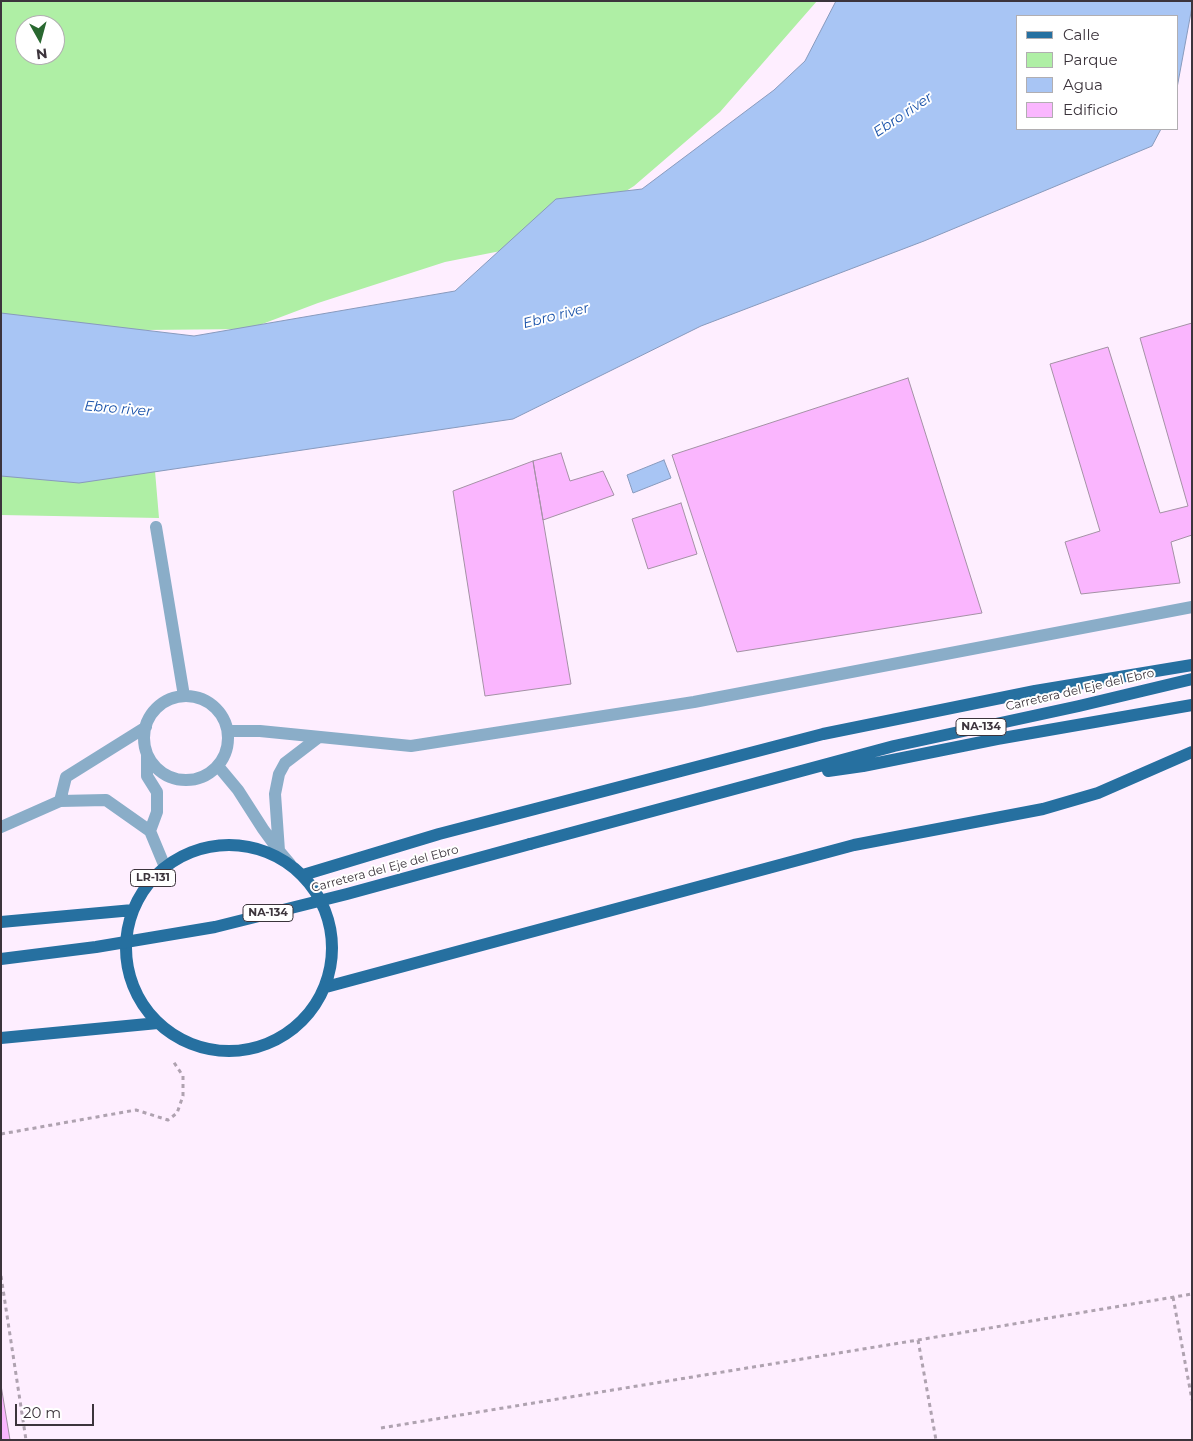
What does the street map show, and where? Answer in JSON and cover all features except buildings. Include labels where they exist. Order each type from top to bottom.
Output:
[{"type":"main road","points":[[303,875],[439,834],[823,734],[1035,691],[1192,665]]},
{"type":"main road","name":"Carretera del Eje del Ebro","points":[[1,959],[96,947],[215,927],[347,894],[894,746],[1079,706],[1192,679]]},
{"type":"main road","name":"Carretera del Eje del Ebro","points":[[771,780],[863,766],[997,739],[1192,706]]},
{"type":"main road","points":[[326,987],[854,845],[1043,809],[1098,794],[1192,752]]},
{"type":"main road","name":"LR-131","points":[[227,844],[260,849],[290,864],[303,875],[321,899],[331,928],[333,958],[326,987],[317,1004],[306,1018],[285,1036],[262,1046],[239,1051],[214,1050],[195,1046],[177,1037],[158,1023],[139,999],[128,970],[126,940],[133,910],[146,886],[165,867],[194,850],[227,844]]},
{"type":"main road","points":[[1,922],[133,910]]},
{"type":"main road","points":[[1,1038],[158,1023]]},
{"type":"street","points":[[156,527],[184,696]]},
{"type":"street","points":[[228,731],[260,731],[411,746],[694,702],[1192,606]]},
{"type":"street","points":[[146,752],[154,765],[164,774],[178,779],[192,780],[206,775],[218,766],[228,744],[228,731],[224,720],[217,710],[208,702],[196,697],[184,696],[171,699],[160,705],[151,715],[144,739],[147,776],[157,792],[157,812],[150,831]]},
{"type":"street","points":[[60,801],[66,777],[146,727]]},
{"type":"street","points":[[279,851],[275,794],[278,774],[285,763],[319,737]]},
{"type":"street","points":[[218,766],[238,790],[262,829],[290,864]]},
{"type":"street","points":[[1,827],[60,801],[106,800],[150,831],[165,867]]},
{"type":"path","points":[[1,1134],[136,1110],[168,1120],[177,1113],[183,1096],[183,1076],[173,1061]]},
{"type":"path","points":[[1,1276],[26,1440]]},
{"type":"path","points":[[381,1428],[1192,1294]]},
{"type":"path","points":[[1173,1297],[1192,1400]]},
{"type":"path","points":[[918,1340],[936,1440]]},
{"type":"green space","points":[[1,1],[817,1],[720,112],[634,186],[546,242],[445,262],[318,303],[249,329],[143,330],[159,518],[1,515]]},
{"type":"water","name":"Ebro river","points":[[836,1],[1192,1],[1178,83],[1178,15],[1016,15],[1016,130],[1160,130],[1152,146],[924,241],[701,326],[513,419],[79,483],[1,476],[1,313],[194,336],[455,291],[556,199],[642,189],[774,90],[805,61]]},
{"type":"water","points":[[664,460],[671,478],[633,493],[627,475]]}]
